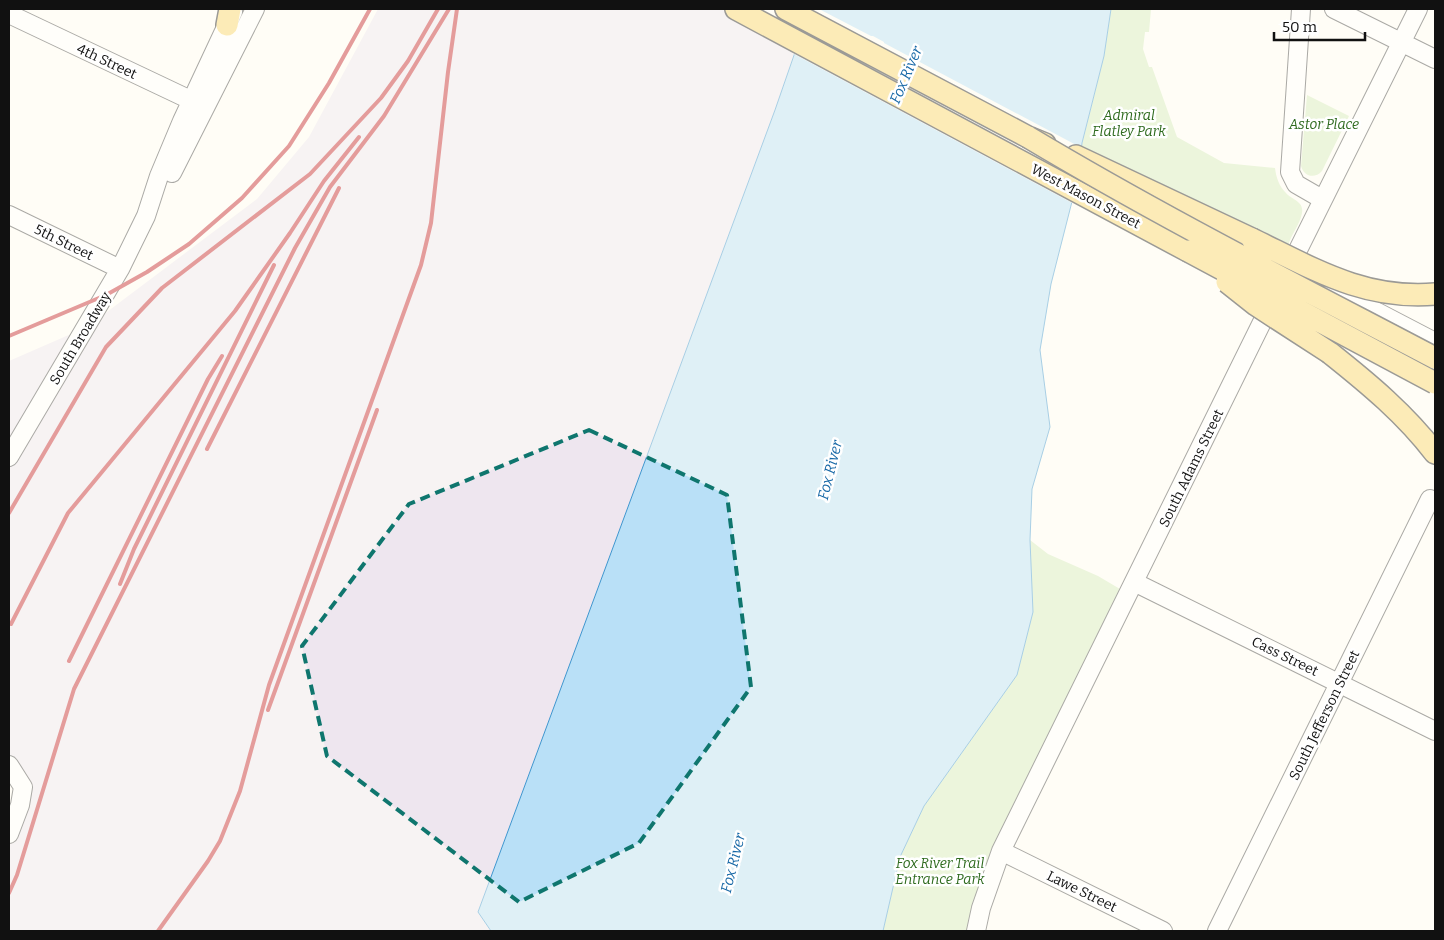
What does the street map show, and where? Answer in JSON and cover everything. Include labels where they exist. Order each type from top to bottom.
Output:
[{"type":"main road","name":"West Mason Street","points":[[736,9],[1435,383]]},
{"type":"main road","name":"West Mason Street","points":[[786,9],[1028,137],[1083,170],[1435,358]]},
{"type":"main road","points":[[1028,137],[1088,161],[1343,282],[1380,292],[1401,295],[1435,294]]},
{"type":"main road","points":[[1188,251],[1256,305],[1330,353],[1359,376],[1407,419],[1435,453]]},
{"type":"street","name":"South Broadway","points":[[198,103],[255,9]]},
{"type":"street","points":[[1300,9],[1290,172],[1296,184],[1322,199]]},
{"type":"street","points":[[1334,9],[1435,59]]},
{"type":"street","name":"South Adams Street","points":[[976,931],[981,908],[1001,851],[1322,199],[1418,9]]},
{"type":"street","name":"4th Street","points":[[9,14],[198,103]]},
{"type":"street","name":"South Broadway","points":[[9,457],[120,270],[146,216],[164,188],[231,14]]},
{"type":"street","name":"5th Street","points":[[9,215],[120,270]]},
{"type":"street","points":[[1290,266],[1435,342]]},
{"type":"street","name":"South Jefferson Street","points":[[1217,931],[1430,499]]},
{"type":"street","name":"Cass Street","points":[[1134,582],[1435,731]]},
{"type":"street","points":[[9,765],[23,786],[20,805],[9,834]]},
{"type":"street","name":"Lawe Street","points":[[1001,851],[1163,931]]},
{"type":"highlighted area","points":[[589,430],[727,495],[751,687],[639,843],[519,902],[327,756],[302,646],[409,504]]},
{"type":"shaded area","points":[[378,9],[736,9],[798,42],[775,110],[478,912],[491,931],[9,931],[9,834],[20,805],[9,765],[9,361],[87,327],[257,199],[309,137]]},
{"type":"green space","name":"Admiral Flatley Park","points":[[1111,9],[1151,9],[1149,32],[1145,32],[1143,49],[1149,67],[1152,67],[1177,137],[1224,163],[1275,168],[1281,187],[1299,203],[1302,209],[1299,222],[1288,246],[1081,148],[1104,56]]},
{"type":"green space","name":"Astor Place","points":[[1307,95],[1349,116],[1322,171],[1313,176],[1307,175],[1301,166]]},
{"type":"green space","name":"Fox River Trail Entrance Park","points":[[1030,540],[1048,554],[1098,576],[1120,589],[991,852],[978,889],[968,931],[883,931],[900,857],[924,806],[1017,675],[1033,612]]},
{"type":"water","name":"Fox River","points":[[810,9],[1111,9],[1104,56],[1082,143],[1078,178],[1051,284],[1040,350],[1050,427],[1032,489],[1030,540],[1033,612],[1017,675],[924,806],[900,857],[883,931],[491,931],[478,912],[775,110]]},
{"type":"pier","points":[[808,9],[819,9],[873,36],[1078,146],[1081,179],[1074,204],[792,53]]},
{"type":"railway","points":[[9,336],[106,295],[147,272],[189,244],[242,198],[289,146],[329,83],[370,9]]},
{"type":"railway","points":[[9,513],[106,347],[162,288],[310,174],[381,98],[408,61],[438,9]]},
{"type":"railway","points":[[9,893],[17,875],[74,689],[295,248],[330,187],[384,116],[449,9]]},
{"type":"railway","points":[[158,931],[220,841],[240,791],[269,685],[421,265],[431,223],[457,9]]},
{"type":"railway","points":[[11,624],[68,513],[235,311],[324,181],[359,137]]},
{"type":"railway","points":[[207,449],[339,188]]},
{"type":"railway","points":[[120,584],[134,549],[274,265]]},
{"type":"railway","points":[[69,661],[208,379],[222,356]]},
{"type":"railway","points":[[268,710],[377,410]]}]
